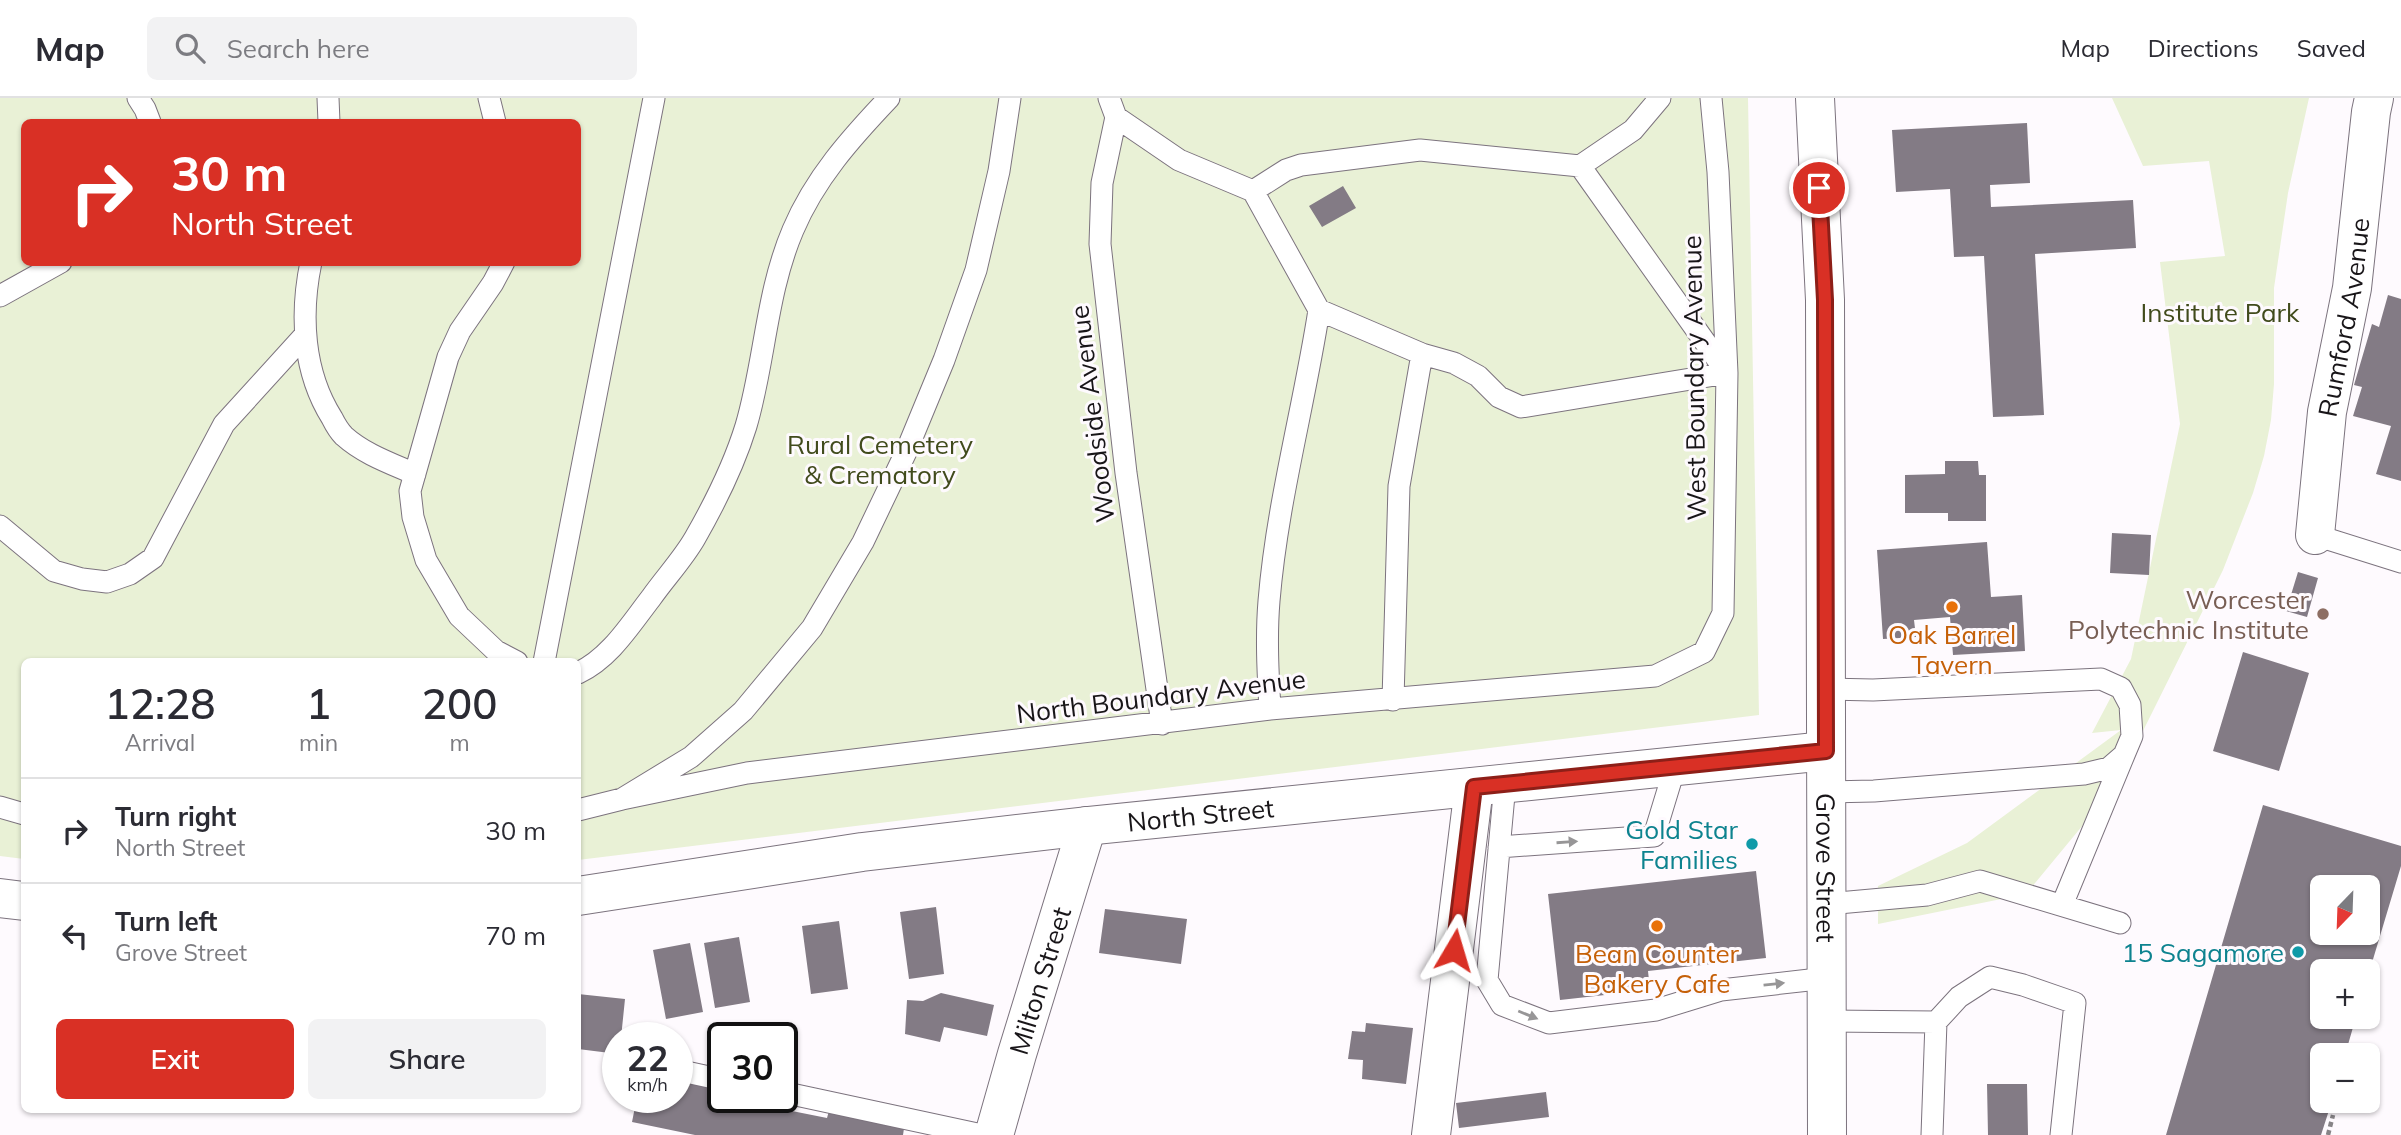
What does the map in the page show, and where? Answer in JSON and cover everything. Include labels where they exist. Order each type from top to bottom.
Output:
[{"type":"street","name":"Grove Street","points":[[1815,98],[1825,300],[1827,1135]]},
{"type":"street","name":"Rumford Avenue","points":[[2315,535],[2327,412],[2352,288],[2374,98]]},
{"type":"street","name":"North Street","points":[[581,896],[862,852],[1087,826],[1826,751]]},
{"type":"street","points":[[1431,1135],[1489,785]]},
{"type":"street","name":"Milton Street","points":[[994,1135],[1087,826]]},
{"type":"street","points":[[0,898],[21,901]]},
{"type":"lane","points":[[138,98],[149,119]]},
{"type":"lane","points":[[328,98],[329,119]]},
{"type":"lane","points":[[489,98],[494,119]]},
{"type":"lane","points":[[545,658],[654,98]]},
{"type":"lane","points":[[581,672],[617,643],[694,539],[727,475],[746,426],[778,272],[792,232],[808,196],[847,143],[889,98]]},
{"type":"lane","points":[[622,799],[691,757],[743,711],[812,628],[863,542],[906,452],[944,360],[976,270],[999,171],[1010,98]]},
{"type":"lane","points":[[1253,191],[1286,170],[1301,165],[1420,150],[1580,166],[1633,130],[1660,98]]},
{"type":"lane","name":"West Boundary Avenue","points":[[1704,652],[1723,613],[1727,373],[1718,172],[1711,98]]},
{"type":"lane","points":[[1113,107],[1179,160],[1253,191],[1319,310],[1422,354],[1454,363],[1478,376],[1499,397],[1521,407],[1727,373],[1580,166]]},
{"type":"lane","name":"Woodside Avenue","points":[[1113,107],[1102,183],[1100,244],[1126,473],[1162,724]]},
{"type":"lane","points":[[0,296],[54,266]]},
{"type":"lane","points":[[310,266],[306,285],[304,336],[319,397],[342,434],[364,452],[415,474]]},
{"type":"lane","points":[[502,266],[493,284],[460,331],[448,357],[410,491],[412,517],[426,561],[459,616],[496,651],[509,658]]},
{"type":"lane","points":[[1270,709],[1269,602],[1283,502],[1319,310]]},
{"type":"lane","points":[[0,526],[54,571],[82,579],[107,582],[130,574],[153,558],[224,424],[304,336]]},
{"type":"lane","points":[[1393,700],[1399,486],[1422,354]]},
{"type":"lane","points":[[2315,535],[2401,562]]},
{"type":"lane","name":"North Boundary Avenue","points":[[581,809],[747,773],[1270,709],[1655,676],[1704,652]]},
{"type":"lane","points":[[1826,689],[1873,690],[2101,679],[2121,688],[2130,705],[2132,736],[2062,905]]},
{"type":"lane","points":[[1827,792],[1874,791],[2084,774],[2109,768],[2123,755]]},
{"type":"lane","points":[[1499,847],[1654,836],[1675,767]]},
{"type":"lane","points":[[1489,785],[1499,847],[1487,980],[1502,1005],[1549,1023],[1656,1010],[1721,990],[1827,978]]},
{"type":"lane","points":[[0,807],[21,813]]},
{"type":"lane","points":[[1826,904],[1927,895],[1980,881],[2120,923]]},
{"type":"lane","points":[[1931,1135],[1936,1022],[1959,997],[1990,976],[2075,1003],[2061,1135]]},
{"type":"lane","points":[[1827,1021],[1936,1022]]},
{"type":"lane","points":[[798,1095],[982,1135]]},
{"type":"path","points":[[2328,1135],[2333,1115]]},
{"type":"green space","name":"Rural Cemetery & Crematory","points":[[0,98],[1748,98],[1759,715],[581,860],[581,658],[21,658],[21,859],[0,856]]},
{"type":"green space","name":"Institute Park","points":[[2112,98],[2309,98],[2288,193],[2274,288],[2274,384],[2264,456],[2253,493],[2223,570],[2139,739],[2083,825],[2026,894],[1878,924],[1878,886],[1967,843],[2121,730],[2092,733],[2131,659],[2180,424],[2160,262],[2225,256],[2209,161],[2143,166]]},
{"type":"building","points":[[2027,123],[2030,183],[1990,185],[1991,207],[2133,200],[2136,248],[2035,254],[2044,415],[1993,417],[1984,256],[1954,257],[1950,189],[1896,192],[1892,130]]},
{"type":"building","points":[[1343,186],[1356,208],[1322,227],[1309,206]]},
{"type":"building","points":[[2388,295],[2401,299],[2401,481],[2376,474],[2391,426],[2353,416],[2362,387],[2354,385],[2372,324],[2379,327]]},
{"type":"building","points":[[1945,461],[1978,461],[1979,475],[1986,475],[1986,521],[1948,521],[1948,513],[1905,513],[1905,475],[1945,474]]},
{"type":"building","points":[[2112,533],[2151,535],[2149,575],[2110,573]]},
{"type":"building","name":"Oak Barrel Tavern","points":[[1987,542],[1991,597],[2022,595],[2025,651],[1953,655],[1950,617],[1914,620],[1916,637],[1883,639],[1877,550]]},
{"type":"building","points":[[2298,572],[2318,578],[2307,617],[2286,611]]},
{"type":"building","points":[[2243,652],[2309,673],[2279,771],[2213,751]]},
{"type":"building","name":"15 Sagamore","points":[[2263,805],[2401,846],[2401,866],[2380,936],[2380,875],[2310,875],[2310,945],[2377,945],[2373,959],[2310,959],[2310,1029],[2353,1029],[2348,1043],[2310,1043],[2310,1113],[2328,1113],[2321,1135],[2166,1135]]},
{"type":"building","name":"Bean Counter Bakery Cafe","points":[[1756,871],[1766,958],[1648,971],[1650,990],[1560,1000],[1548,894]]},
{"type":"building","points":[[936,907],[944,974],[909,979],[900,912]]},
{"type":"building","points":[[1105,909],[1187,919],[1181,964],[1099,953]]},
{"type":"building","points":[[839,921],[848,989],[811,994],[802,926]]},
{"type":"building","points":[[739,937],[750,1002],[715,1008],[704,943]]},
{"type":"building","points":[[690,943],[703,1012],[666,1019],[653,950]]},
{"type":"building","points":[[941,993],[994,1005],[987,1036],[944,1027],[940,1042],[905,1034],[907,1000],[923,1001]]},
{"type":"building","points":[[581,994],[625,999],[623,1022],[602,1022],[602,1052],[581,1049]]},
{"type":"building","points":[[1366,1023],[1413,1028],[1406,1084],[1362,1079],[1363,1060],[1348,1059],[1352,1031],[1365,1032]]},
{"type":"building","points":[[693,1080],[707,1084],[707,1113],[798,1112],[827,1118],[830,1107],[905,1122],[903,1135],[695,1135],[632,1122],[634,1113],[693,1113]]},
{"type":"building","points":[[1987,1084],[2027,1084],[2028,1135],[1988,1135]]},
{"type":"building","points":[[1546,1092],[1549,1117],[1459,1128],[1456,1103]]},
{"type":"place","name":"Oak Barrel Tavern","points":[[1952,607]]},
{"type":"place","name":"Worcester Polytechnic Institute","points":[[2323,614]]},
{"type":"place","name":"Gold Star Families","points":[[1752,844]]},
{"type":"place","name":"Bean Counter Bakery Cafe","points":[[1657,926]]},
{"type":"place","name":"15 Sagamore","points":[[2298,952]]},
{"type":"route","points":[[1454,950],[1474,787],[1826,751],[1825,300],[1819,188]]}]
